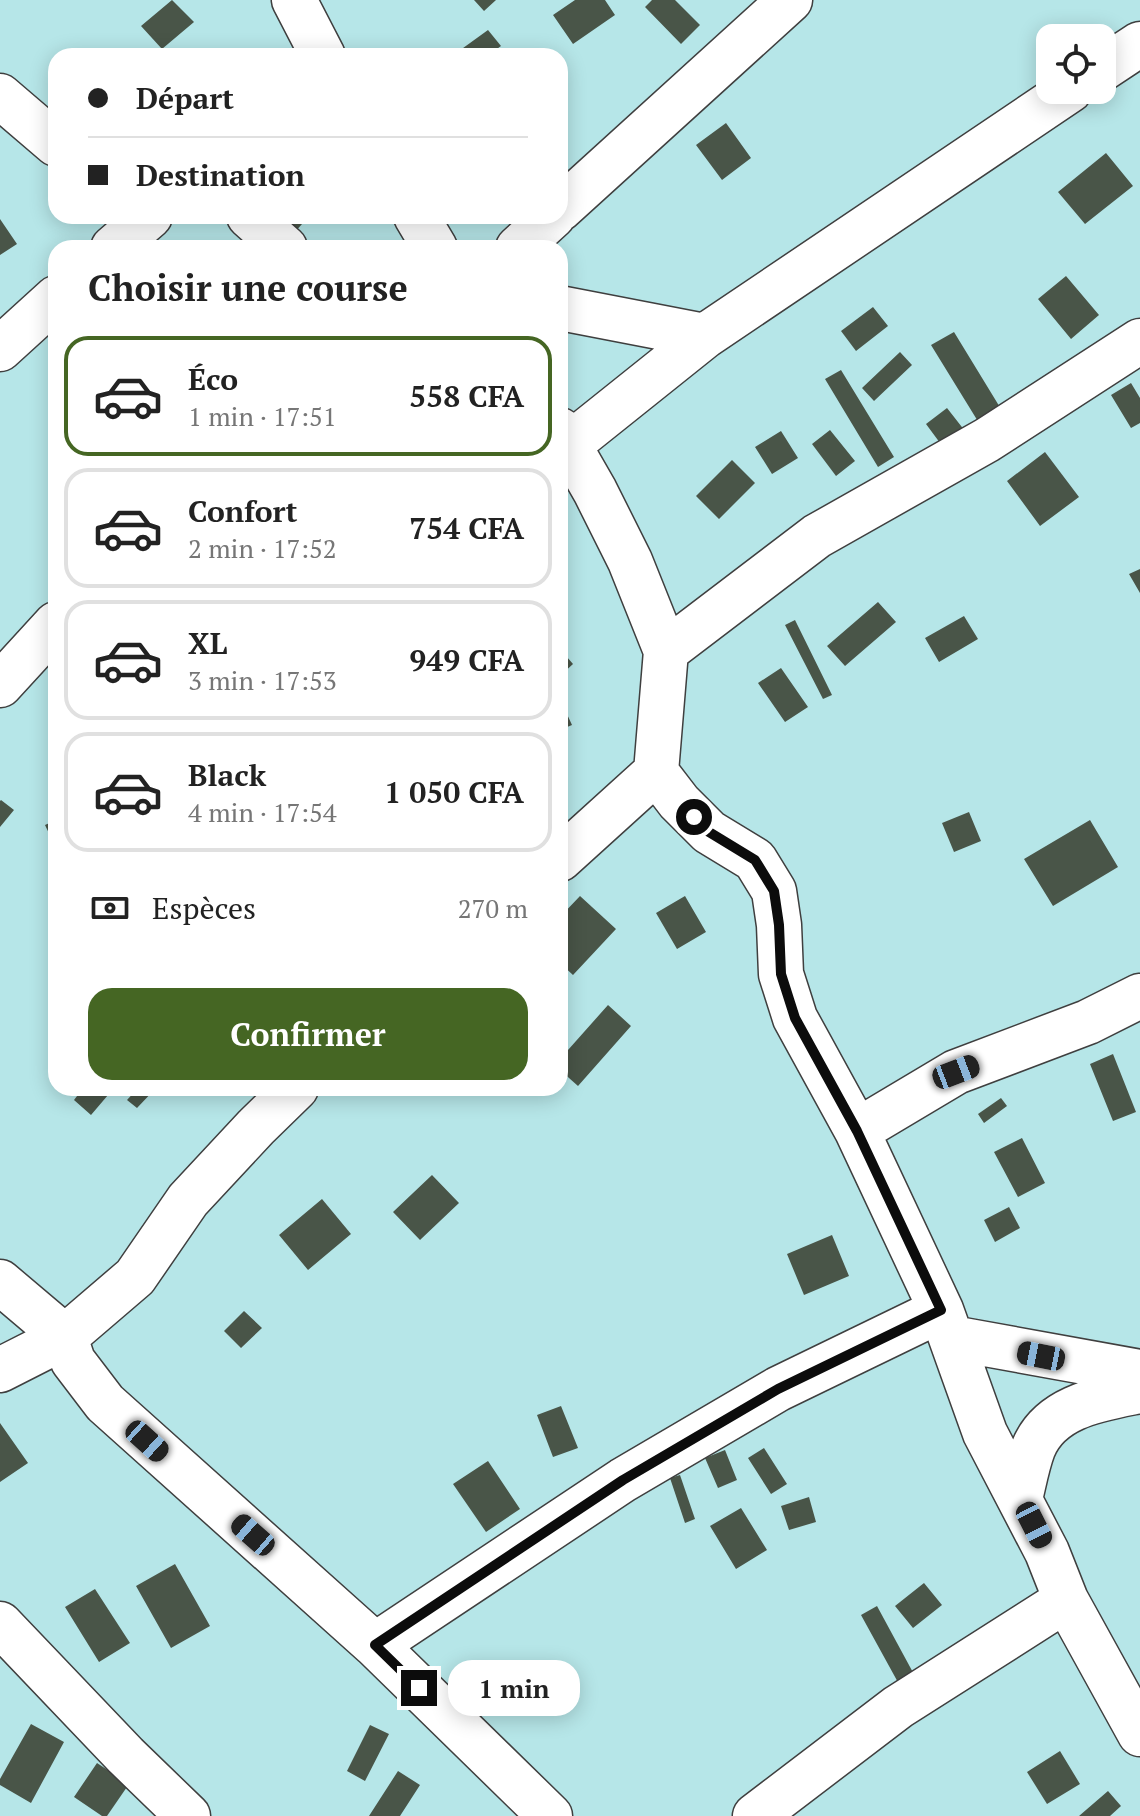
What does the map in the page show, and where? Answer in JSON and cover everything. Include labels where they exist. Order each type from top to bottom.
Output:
[{"type":"street","points":[[294,0],[315,48]]},
{"type":"street","points":[[317,48],[319,0]]},
{"type":"street","points":[[568,202],[790,0]]},
{"type":"street","points":[[1116,60],[1140,44]]},
{"type":"street","points":[[0,96],[48,137]]},
{"type":"street","points":[[568,438],[705,336],[1049,104]]},
{"type":"street","points":[[122,240],[141,224]]},
{"type":"street","points":[[258,224],[276,240]]},
{"type":"street","points":[[527,240],[544,224]]},
{"type":"street","points":[[0,349],[48,305]]},
{"type":"street","points":[[568,310],[705,336]]},
{"type":"street","points":[[666,651],[817,536],[987,440],[1140,341]]},
{"type":"street","points":[[568,451],[630,561],[666,651],[656,772],[679,802],[709,832],[755,860],[774,891],[781,974],[795,1018],[857,1131],[947,1324],[985,1433],[1047,1552],[1066,1600],[1140,1734]]},
{"type":"street","points":[[0,685],[48,633]]},
{"type":"street","points":[[568,852],[656,772]]},
{"type":"street","points":[[857,1131],[956,1072],[1088,1022],[1140,996]]},
{"type":"street","points":[[0,1370],[65,1337],[135,1277],[188,1200],[288,1096]]},
{"type":"street","points":[[0,1282],[65,1337],[73,1361],[105,1403],[375,1645],[550,1816]]},
{"type":"street","points":[[375,1645],[623,1480],[778,1389],[947,1324],[1140,1372]]},
{"type":"street","points":[[1020,1499],[1033,1449],[1043,1430],[1061,1415],[1091,1400],[1140,1391]]},
{"type":"street","points":[[755,1816],[898,1707],[1066,1600]]},
{"type":"street","points":[[0,1624],[188,1816]]},
{"type":"shaded area","points":[[0,0],[1140,0],[1140,1816],[0,1816]]},
{"type":"building","points":[[172,0],[194,22],[163,48],[141,26]]},
{"type":"building","points":[[474,0],[496,0],[484,11]]},
{"type":"building","points":[[575,0],[605,0],[615,15],[573,44],[553,15]]},
{"type":"building","points":[[652,0],[675,0],[700,25],[681,44],[645,7]]},
{"type":"building","points":[[488,30],[501,46],[498,48],[463,48]]},
{"type":"building","points":[[726,123],[751,158],[722,180],[696,145]]},
{"type":"building","points":[[1106,153],[1133,186],[1085,224],[1058,192]]},
{"type":"building","points":[[0,219],[17,244],[0,255]]},
{"type":"building","points":[[285,224],[302,224],[295,232]]},
{"type":"building","points":[[1066,276],[1099,315],[1071,339],[1038,299]]},
{"type":"building","points":[[873,307],[888,326],[856,351],[841,331]]},
{"type":"building","points":[[954,332],[1001,409],[979,423],[931,345]]},
{"type":"building","points":[[900,352],[912,365],[874,401],[862,388]]},
{"type":"building","points":[[841,370],[894,457],[878,467],[825,379]]},
{"type":"building","points":[[1131,383],[1140,398],[1140,423],[1131,428],[1111,395]]},
{"type":"building","points":[[947,408],[965,431],[943,447],[926,424]]},
{"type":"building","points":[[830,430],[855,461],[836,476],[812,444]]},
{"type":"building","points":[[781,431],[798,458],[772,474],[755,447]]},
{"type":"building","points":[[1045,452],[1079,497],[1040,526],[1007,481]]},
{"type":"building","points":[[732,460],[755,483],[719,519],[696,496]]},
{"type":"building","points":[[1140,569],[1140,593],[1129,574]]},
{"type":"building","points":[[878,602],[896,622],[845,666],[827,646]]},
{"type":"building","points":[[964,616],[978,639],[939,662],[925,638]]},
{"type":"building","points":[[795,620],[832,695],[823,699],[785,625]]},
{"type":"building","points":[[781,668],[808,707],[785,722],[758,683]]},
{"type":"building","points":[[0,801],[14,810],[0,827]]},
{"type":"building","points":[[969,812],[981,841],[954,852],[942,823]]},
{"type":"building","points":[[1090,820],[1118,867],[1053,906],[1024,859]]},
{"type":"building","points":[[580,896],[616,929],[573,975],[568,970],[568,909]]},
{"type":"building","points":[[685,896],[706,932],[677,949],[656,913]]},
{"type":"building","points":[[608,1005],[631,1026],[578,1086],[568,1077],[568,1050]]},
{"type":"building","points":[[1113,1054],[1136,1112],[1113,1121],[1090,1064]]},
{"type":"building","points":[[77,1096],[107,1096],[91,1115],[74,1100]]},
{"type":"building","points":[[131,1096],[148,1096],[137,1108],[127,1100]]},
{"type":"building","points":[[1001,1098],[1007,1106],[984,1123],[978,1114]]},
{"type":"building","points":[[1022,1138],[1045,1183],[1018,1197],[994,1152]]},
{"type":"building","points":[[432,1175],[459,1203],[420,1240],[393,1212]]},
{"type":"building","points":[[322,1199],[351,1234],[308,1270],[279,1235]]},
{"type":"building","points":[[1009,1207],[1020,1228],[995,1242],[984,1220]]},
{"type":"building","points":[[832,1235],[849,1276],[804,1295],[787,1254]]},
{"type":"building","points":[[244,1311],[262,1328],[241,1348],[224,1331]]},
{"type":"building","points":[[561,1406],[578,1448],[553,1457],[537,1415]]},
{"type":"building","points":[[0,1423],[28,1463],[0,1482]]},
{"type":"building","points":[[764,1448],[787,1484],[771,1494],[748,1458]]},
{"type":"building","points":[[725,1450],[737,1480],[718,1488],[705,1458]]},
{"type":"building","points":[[488,1461],[520,1509],[486,1532],[453,1484]]},
{"type":"building","points":[[680,1475],[695,1519],[685,1523],[670,1478]]},
{"type":"building","points":[[809,1497],[816,1522],[789,1530],[781,1506]]},
{"type":"building","points":[[741,1508],[767,1550],[736,1569],[710,1526]]},
{"type":"building","points":[[175,1564],[210,1626],[171,1648],[136,1586]]},
{"type":"building","points":[[924,1583],[942,1605],[913,1628],[895,1606]]},
{"type":"building","points":[[95,1589],[130,1643],[99,1662],[65,1607]]},
{"type":"building","points":[[877,1606],[916,1678],[900,1686],[861,1615]]},
{"type":"building","points":[[31,1724],[64,1742],[31,1803],[0,1785],[0,1779]]},
{"type":"building","points":[[370,1725],[389,1734],[365,1781],[347,1771]]},
{"type":"building","points":[[1060,1751],[1080,1784],[1047,1804],[1027,1772]]},
{"type":"building","points":[[97,1763],[129,1784],[107,1816],[102,1816],[74,1797]]},
{"type":"building","points":[[398,1771],[420,1785],[400,1816],[369,1816]]},
{"type":"building","points":[[1108,1791],[1121,1806],[1110,1816],[1079,1816]]},
{"type":"route","points":[[419,1688],[375,1645],[623,1480],[778,1389],[941,1310],[857,1131],[795,1018],[781,974],[774,891],[755,860],[709,832],[694,817]]}]
